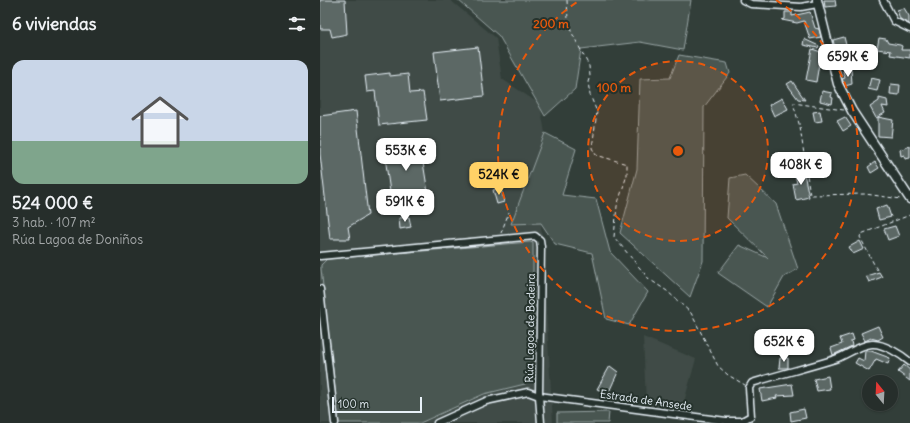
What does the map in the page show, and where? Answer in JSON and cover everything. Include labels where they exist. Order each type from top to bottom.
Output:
[{"type":"main road","points":[[817,2],[838,84],[852,111],[906,199]]},
{"type":"street","points":[[743,0],[751,4],[801,6],[817,2]]},
{"type":"street","points":[[883,0],[894,21],[910,30]]},
{"type":"street","name":"Rúa Lagoa de Bodeira","points":[[499,240],[535,236],[540,240],[539,396],[541,423]]},
{"type":"street","points":[[320,256],[499,240]]},
{"type":"street","points":[[320,289],[335,423]]},
{"type":"street","points":[[748,388],[752,383],[799,371],[873,344],[885,348],[910,362]]},
{"type":"street","name":"Estrada de Ansede","points":[[437,423],[486,401],[528,392],[539,396],[726,421],[742,421],[751,416],[748,388]]},
{"type":"path","points":[[567,0],[568,20],[571,31],[590,66],[589,89],[597,112],[592,148],[596,155],[627,164],[627,175],[617,206],[614,237],[649,279],[667,291],[691,313],[718,366],[728,375],[748,388]]},
{"type":"path","points":[[852,111],[793,103],[800,127],[810,195],[866,194],[906,199]]},
{"type":"path","points":[[499,240],[509,212]]},
{"type":"path","points":[[878,270],[860,237],[861,234],[910,215]]},
{"type":"shaded area","points":[[320,0],[450,0],[496,38],[502,79],[540,104],[545,133],[512,223],[541,223],[553,423],[320,423]]},
{"type":"shaded area","points":[[458,0],[691,0],[683,50],[640,42],[581,49],[575,89],[545,116],[499,36]]},
{"type":"shaded area","points":[[679,55],[727,63],[730,73],[704,107],[703,261],[690,297],[620,233],[637,169],[640,79],[670,78]]},
{"type":"shaded area","points":[[545,133],[576,149],[562,195],[596,199],[610,252],[648,292],[629,325],[606,319],[592,253],[555,244],[541,223],[511,224]]},
{"type":"shaded area","points":[[745,175],[776,204],[798,269],[784,277],[767,307],[718,273],[739,245],[768,258],[727,218],[730,178]]},
{"type":"shaded area","points":[[530,242],[533,243],[533,376],[525,384],[484,394],[420,423],[339,423],[321,269],[321,265],[327,259]]},
{"type":"shaded area","points":[[643,337],[696,359],[682,409],[646,404]]},
{"type":"shaded area","points":[[609,412],[608,423],[557,423],[557,413]]},
{"type":"building","points":[[320,0],[345,0],[347,34],[332,37],[330,29],[320,29]]},
{"type":"building","points":[[824,0],[835,0],[836,6],[825,7]]},
{"type":"building","points":[[904,8],[909,16],[909,24],[900,19],[897,10]]},
{"type":"building","points":[[785,12],[792,12],[792,16],[810,12],[815,28],[819,29],[821,37],[810,39],[804,21],[797,23],[782,20],[785,19]]},
{"type":"building","points":[[844,37],[847,49],[836,52],[833,40]]},
{"type":"building","points":[[879,38],[886,39],[888,43],[902,46],[901,50],[910,50],[910,58],[890,55],[891,51],[877,49]]},
{"type":"building","points":[[804,39],[819,46],[818,48],[803,45]]},
{"type":"building","points":[[478,47],[484,96],[440,101],[434,52]]},
{"type":"building","points":[[812,49],[821,52],[816,82],[806,80]]},
{"type":"building","points":[[851,69],[852,84],[845,86],[842,79],[845,78],[843,71]]},
{"type":"building","points":[[390,73],[390,76],[408,74],[410,93],[423,92],[427,120],[379,125],[375,91],[367,92],[365,76]]},
{"type":"building","points":[[871,78],[880,80],[877,91],[868,89]]},
{"type":"building","points":[[792,81],[805,100],[798,99],[787,84]]},
{"type":"building","points":[[891,84],[900,85],[899,95],[890,94]]},
{"type":"building","points":[[822,91],[832,93],[832,104],[820,101]]},
{"type":"building","points":[[782,98],[788,109],[774,116],[769,105]]},
{"type":"building","points":[[879,98],[887,100],[888,107],[882,106],[885,113],[876,118],[870,107],[879,101]]},
{"type":"building","points":[[356,111],[368,215],[348,227],[350,239],[330,239],[320,154],[320,116]]},
{"type":"building","points":[[820,111],[822,121],[815,122],[813,112]]},
{"type":"building","points":[[845,117],[851,126],[843,131],[837,121]]},
{"type":"building","points":[[878,117],[893,120],[891,137],[878,136]]},
{"type":"building","points":[[420,144],[428,193],[391,199],[384,150]]},
{"type":"building","points":[[910,146],[910,158],[905,159],[904,155],[901,156],[900,150]]},
{"type":"building","points":[[875,162],[879,168],[871,173],[868,167]]},
{"type":"building","points":[[803,169],[809,197],[796,200],[793,184],[797,183],[794,171]]},
{"type":"building","points":[[501,188],[504,202],[497,204],[493,190]]},
{"type":"building","points":[[887,205],[891,217],[879,220],[876,209]]},
{"type":"building","points":[[409,217],[411,227],[400,229],[399,218]]},
{"type":"building","points":[[895,226],[899,236],[888,240],[884,229]]},
{"type":"building","points":[[860,241],[864,249],[853,254],[849,247]]},
{"type":"building","points":[[879,272],[882,277],[869,282],[866,276]]},
{"type":"building","points":[[878,326],[883,337],[878,340],[871,338],[865,341],[861,333]]},
{"type":"building","points":[[852,334],[854,340],[851,341],[852,346],[833,355],[831,348],[842,344],[840,338]]},
{"type":"building","points":[[865,351],[871,351],[890,358],[888,364],[876,359],[869,371],[855,363],[858,358],[864,361]]},
{"type":"building","points":[[780,358],[788,358],[788,368],[779,368]]},
{"type":"building","points":[[904,365],[910,370],[910,381],[898,372]]},
{"type":"building","points":[[610,366],[618,372],[608,394],[597,389]]},
{"type":"building","points":[[828,376],[830,389],[817,391],[814,379]]},
{"type":"building","points":[[792,384],[794,395],[776,396],[777,398],[762,401],[760,389]]},
{"type":"building","points":[[804,409],[806,418],[791,421],[790,412]]}]
